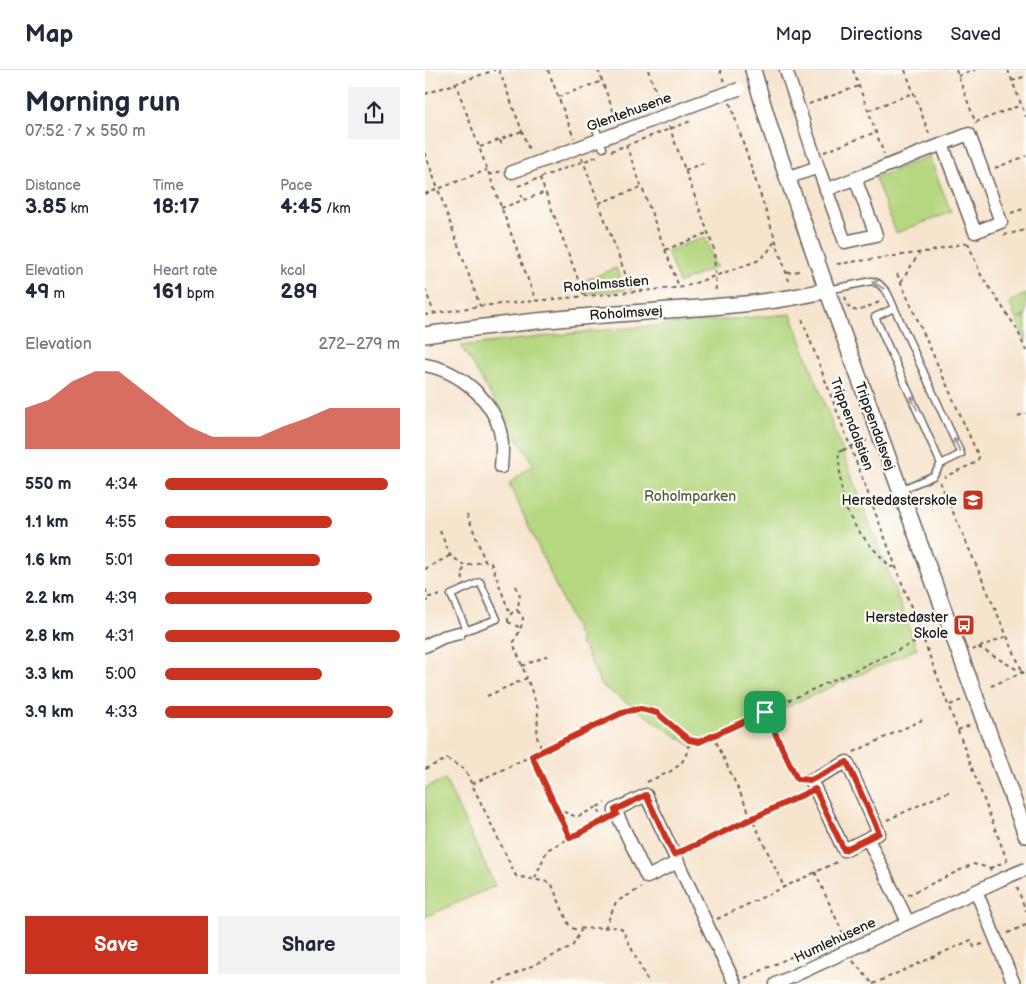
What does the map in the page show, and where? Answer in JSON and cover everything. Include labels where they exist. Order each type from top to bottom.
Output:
[{"type":"street","points":[[786,70],[845,242],[876,235],[855,178]]},
{"type":"street","name":"Glentehusene","points":[[512,172],[739,89],[755,77]]},
{"type":"street","name":"Trippendalsvej","points":[[755,77],[787,178],[834,289],[899,491],[1026,835]]},
{"type":"street","points":[[826,190],[888,165],[969,134],[1001,222],[975,232],[938,146]]},
{"type":"street","points":[[787,178],[816,162]]},
{"type":"street","name":"Roholmsvej","points":[[425,335],[581,316],[717,306],[806,296],[834,289]]},
{"type":"street","points":[[425,366],[450,373],[466,383],[490,408],[501,436],[501,467]]},
{"type":"street","points":[[425,646],[463,632]]},
{"type":"street","points":[[847,762],[879,833],[844,850],[813,784],[847,762]]},
{"type":"street","points":[[676,858],[647,877],[615,810],[646,795],[676,858],[735,984]]},
{"type":"street","points":[[868,839],[908,922]]},
{"type":"street","name":"Humlehusene","points":[[776,984],[1026,869]]},
{"type":"street","points":[[976,891],[1014,984]]},
{"type":"lane","points":[[834,289],[871,280],[883,287],[961,454],[941,464],[933,476],[899,491]]},
{"type":"lane","points":[[894,308],[875,317],[941,464]]},
{"type":"lane","points":[[480,582],[496,618],[463,632],[451,595],[480,582]]},
{"type":"path","points":[[425,94],[455,82],[495,70]]},
{"type":"path","points":[[499,70],[531,155]]},
{"type":"path","points":[[548,70],[633,292]]},
{"type":"path","points":[[598,70],[618,123]]},
{"type":"path","points":[[648,70],[714,249],[717,306]]},
{"type":"path","points":[[720,70],[725,88]]},
{"type":"path","points":[[853,70],[888,165]]},
{"type":"path","points":[[905,70],[913,93],[938,146]]},
{"type":"path","points":[[958,76],[975,70]]},
{"type":"path","points":[[1008,70],[1026,116]]},
{"type":"path","points":[[1012,81],[1026,76]]},
{"type":"path","points":[[559,97],[602,81]]},
{"type":"path","points":[[455,82],[536,301]]},
{"type":"path","points":[[798,108],[859,86]]},
{"type":"path","points":[[868,110],[913,93]]},
{"type":"path","points":[[728,98],[789,281]]},
{"type":"path","points":[[976,122],[1021,105]]},
{"type":"path","points":[[479,147],[522,131]]},
{"type":"path","points":[[816,162],[876,132]]},
{"type":"path","points":[[500,140],[502,146]]},
{"type":"path","points":[[626,145],[679,287]]},
{"type":"path","points":[[425,153],[480,306]]},
{"type":"path","points":[[983,172],[1026,156]]},
{"type":"path","points":[[685,170],[706,162]]},
{"type":"path","points":[[425,194],[487,170]]},
{"type":"path","points":[[540,178],[584,296]]},
{"type":"path","points":[[599,204],[620,194],[642,187]]},
{"type":"path","points":[[501,208],[545,192]]},
{"type":"path","points":[[521,194],[523,200]]},
{"type":"path","points":[[999,218],[1026,208]]},
{"type":"path","points":[[1002,236],[1026,230]]},
{"type":"path","points":[[665,250],[708,233]]},
{"type":"path","name":"Roholmsstien","points":[[425,315],[480,306],[679,287],[757,262],[767,253],[776,239]]},
{"type":"path","points":[[837,264],[920,252],[977,241]]},
{"type":"path","points":[[968,243],[981,275],[1017,330],[1026,351]]},
{"type":"path","points":[[901,282],[920,252]]},
{"type":"path","points":[[786,273],[799,271]]},
{"type":"path","points":[[897,274],[979,457],[977,462],[941,479],[940,483],[1007,636],[1025,672]]},
{"type":"path","points":[[425,289],[434,313]]},
{"type":"path","points":[[834,289],[850,309],[858,311],[905,291]]},
{"type":"path","name":"Trippendalstien","points":[[802,319],[1010,867]]},
{"type":"path","points":[[1018,416],[1026,413]]},
{"type":"path","points":[[857,444],[838,452],[844,504],[856,525],[879,555],[891,567],[895,566]]},
{"type":"path","points":[[467,514],[485,561]]},
{"type":"path","points":[[439,532],[451,555],[465,566],[485,561],[491,563],[510,614],[508,622]]},
{"type":"path","points":[[425,569],[451,555]]},
{"type":"path","points":[[516,586],[520,596],[517,611]]},
{"type":"path","points":[[425,603],[429,597]]},
{"type":"path","points":[[510,614],[517,611]]},
{"type":"path","points":[[517,611],[523,618],[519,627],[519,636],[513,643],[538,709],[537,738],[542,750]]},
{"type":"path","points":[[496,618],[519,627]]},
{"type":"path","points":[[959,655],[1007,636]]},
{"type":"path","points":[[472,784],[626,711],[641,709],[657,713],[689,740],[699,742],[923,639]]},
{"type":"path","points":[[978,647],[1025,672]]},
{"type":"path","points":[[522,666],[549,655]]},
{"type":"path","points":[[991,686],[1025,672]]},
{"type":"path","points":[[487,696],[527,678]]},
{"type":"path","points":[[949,705],[962,700]]},
{"type":"path","points":[[765,712],[797,779],[813,784]]},
{"type":"path","points":[[847,762],[855,752],[922,720]]},
{"type":"path","points":[[958,730],[978,722]]},
{"type":"path","points":[[713,736],[784,887]]},
{"type":"path","points":[[532,756],[570,838]]},
{"type":"path","points":[[425,769],[447,759],[465,770],[516,876],[552,885],[569,925],[581,930],[619,927],[625,932],[649,984]]},
{"type":"path","points":[[676,858],[813,784]]},
{"type":"path","points":[[876,826],[950,791]]},
{"type":"path","points":[[556,809],[577,817],[597,807]]},
{"type":"path","points":[[534,879],[547,850],[617,814]]},
{"type":"path","points":[[707,924],[841,860],[844,850]]},
{"type":"path","points":[[897,900],[973,864],[990,868],[1007,861]]},
{"type":"path","points":[[990,868],[999,881]]},
{"type":"path","points":[[815,872],[843,933],[849,957],[873,984],[971,940],[974,947],[996,939]]},
{"type":"path","points":[[605,928],[617,902],[640,890],[647,877]]},
{"type":"path","points":[[1016,884],[1026,911]]},
{"type":"path","points":[[1017,929],[1026,925]]},
{"type":"path","points":[[493,984],[572,947],[581,930]]},
{"type":"path","points":[[735,984],[843,933]]},
{"type":"green space","points":[[929,156],[951,212],[896,233],[875,178]]},
{"type":"green space","points":[[705,237],[716,267],[679,283],[667,251]]},
{"type":"green space","points":[[616,268],[625,290],[586,294],[581,282]]},
{"type":"green space","points":[[1026,294],[1026,315],[1016,319],[1009,302]]},
{"type":"green space","name":"Roholmparken","points":[[791,314],[917,649],[694,748],[601,685],[584,647],[580,645],[580,639],[509,483],[533,464],[461,346],[585,332]]},
{"type":"green space","points":[[1026,316],[1026,341],[1017,321]]},
{"type":"green space","points":[[445,779],[495,886],[425,917],[425,788]]},
{"type":"place","name":"Herstedøsterskole","points":[[973,500]]},
{"type":"place","name":"Herstedøster Skole","points":[[964,625]]},
{"type":"route","points":[[641,709],[657,713],[689,740],[699,742],[765,712],[797,779],[811,780],[847,762],[879,833],[844,850],[815,789],[674,855],[646,795],[615,810],[617,814],[570,838],[532,756],[626,711],[641,709]]}]
